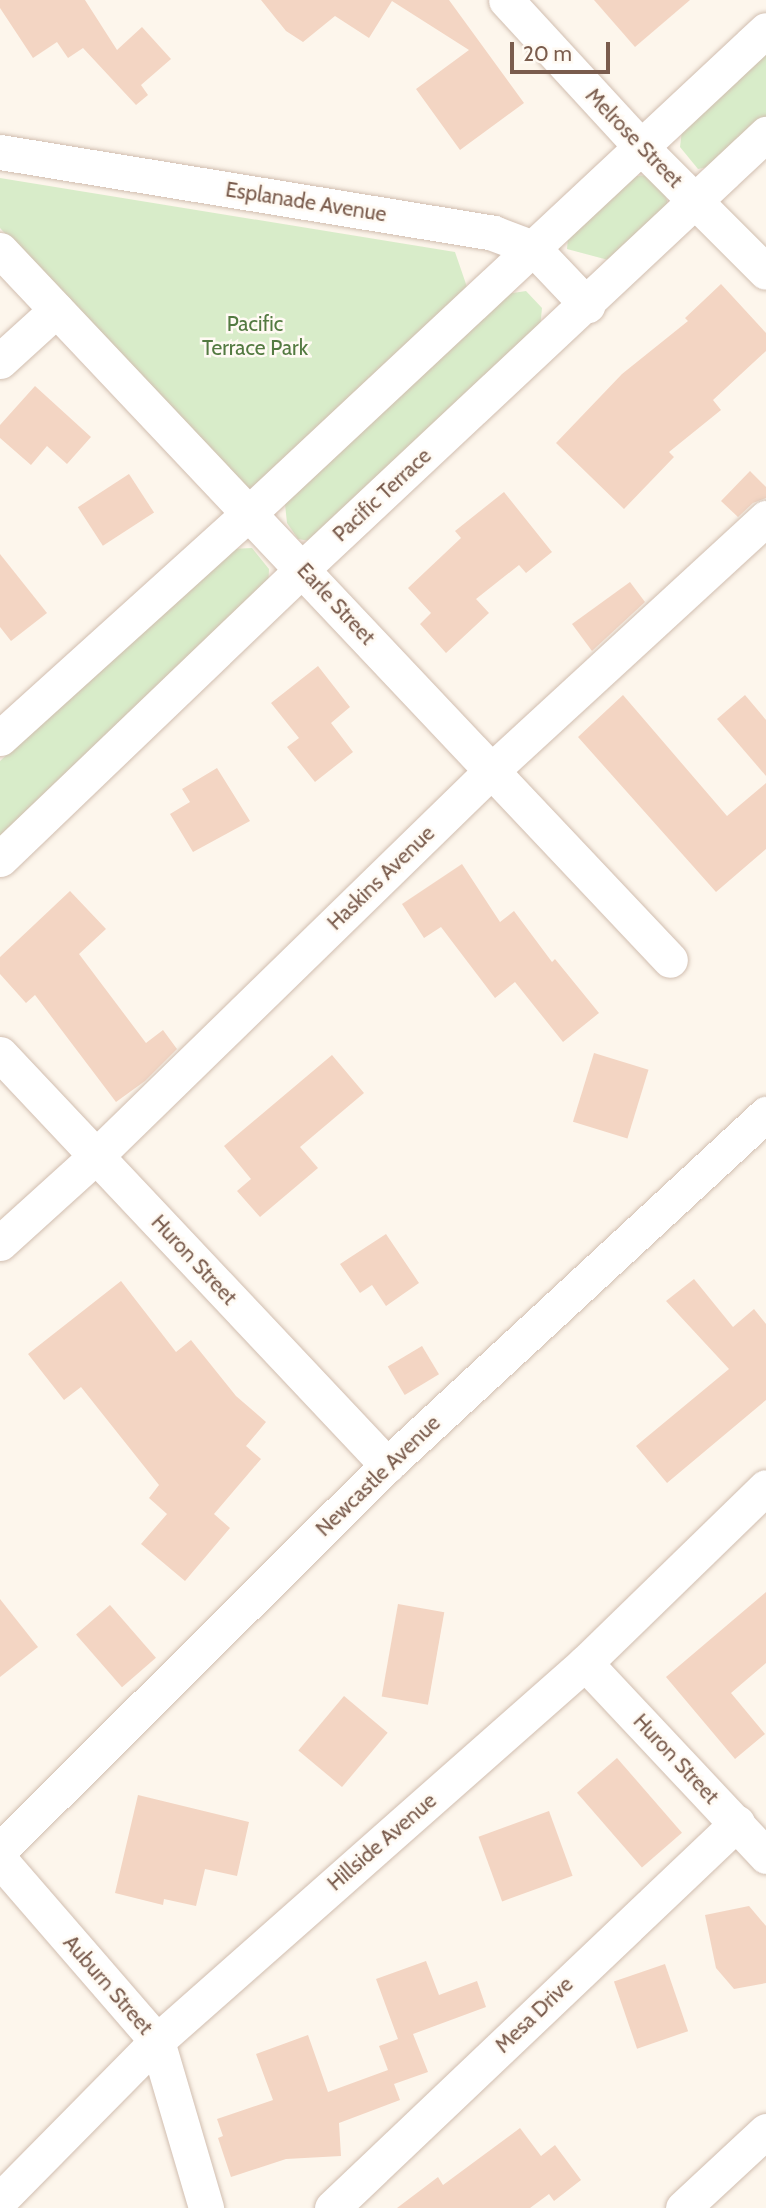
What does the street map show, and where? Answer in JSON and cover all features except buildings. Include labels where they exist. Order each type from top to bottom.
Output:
[{"type":"street","name":"Melrose Street","points":[[506,0],[642,148],[766,272]]},
{"type":"street","points":[[0,738],[247,515],[766,30]]},
{"type":"street","name":"Pacific Terrace","points":[[0,859],[303,568],[587,305],[766,134]]},
{"type":"street","name":"Esplanade Avenue","points":[[0,152],[493,233],[534,248],[587,305]]},
{"type":"street","name":"Earle Street","points":[[0,250],[247,515],[303,568],[670,960]]},
{"type":"street","points":[[0,361],[56,310]]},
{"type":"street","name":"Haskins Avenue","points":[[0,1242],[96,1156],[491,771],[766,518]]},
{"type":"street","name":"Huron Street","points":[[0,1054],[387,1465]]},
{"type":"street","name":"Newcastle Avenue","points":[[0,1850],[387,1465],[766,1114]]},
{"type":"street","name":"Hillside Avenue","points":[[0,2200],[157,2040],[585,1663],[766,1487]]},
{"type":"street","name":"Huron Street","points":[[585,1663],[766,1856]]},
{"type":"street","name":"Mesa Drive","points":[[332,2208],[737,1823]]},
{"type":"street","name":"Auburn Street","points":[[0,1860],[157,2040],[206,2208]]},
{"type":"street","points":[[683,2208],[766,2132]]},
{"type":"green space","points":[[766,44],[766,123],[723,164],[698,169],[680,147],[683,122]]},
{"type":"green space","points":[[648,175],[666,195],[669,214],[612,261],[567,249],[569,227],[626,177]]},
{"type":"green space","name":"Pacific Terrace Park","points":[[0,178],[455,252],[467,287],[250,500],[0,228]]},
{"type":"green space","points":[[526,291],[542,308],[540,328],[316,542],[298,539],[287,523],[285,504],[507,294]]},
{"type":"green space","points":[[252,548],[269,569],[268,591],[0,844],[0,761],[230,549]]}]
